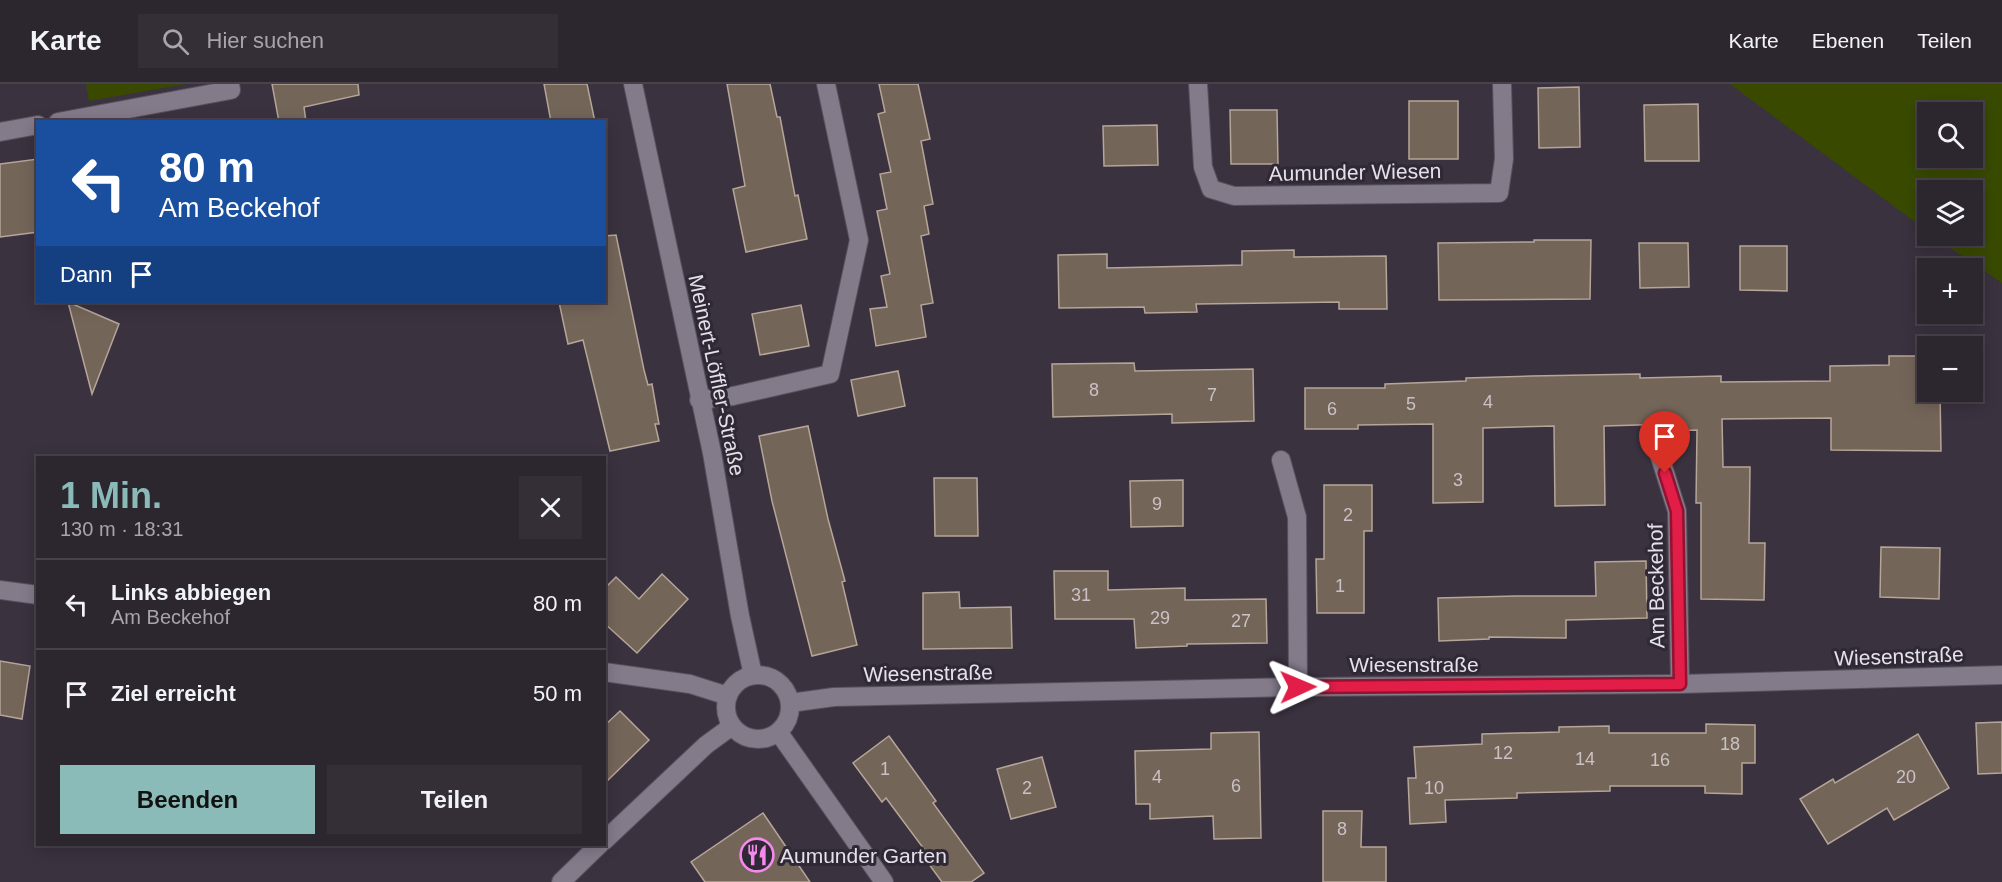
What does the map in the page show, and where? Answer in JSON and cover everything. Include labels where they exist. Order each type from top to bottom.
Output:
[{"type":"street","points":[[69,120],[231,90],[230,84]]},
{"type":"street","name":"Meinert-Löffler-Straße","points":[[633,84],[712,453],[740,616],[753,675]]},
{"type":"street","points":[[699,400],[734,396],[830,374],[859,240],[826,84]]},
{"type":"street","name":"Aumunder Wiesen","points":[[1198,84],[1203,167],[1211,189],[1234,196],[1499,193],[1504,159],[1502,84]]},
{"type":"street","points":[[0,132],[36,125]]},
{"type":"street","name":"Am Beckehof","points":[[1659,454],[1677,511],[1680,684]]},
{"type":"street","points":[[1281,460],[1297,517],[1298,687]]},
{"type":"street","points":[[0,590],[36,595]]},
{"type":"street","points":[[606,672],[690,684],[728,696]]},
{"type":"street","points":[[753,675],[773,678],[788,693],[790,714],[786,724],[779,733],[767,738],[754,739],[742,735],[732,726],[727,717],[726,706],[733,686],[753,675]]},
{"type":"street","name":"Wiesenstraße","points":[[790,703],[834,697],[1298,687],[1680,684],[2002,675]]},
{"type":"street","points":[[606,838],[706,745],[732,726]]},
{"type":"street","points":[[779,733],[884,882]]},
{"type":"street","points":[[561,882],[598,846]]},
{"type":"green space","points":[[86,84],[185,84],[89,101]]},
{"type":"green space","points":[[1730,84],[2002,84],[2002,283],[1983,270],[1983,258],[1965,258],[1948,246],[1983,246],[1983,180],[1917,180],[1917,224]]},
{"type":"building","points":[[272,84],[358,84],[359,95],[304,107],[306,120],[279,120]]},
{"type":"building","points":[[544,84],[587,84],[595,120],[551,120]]},
{"type":"building","points":[[727,84],[770,84],[777,117],[780,117],[795,196],[798,195],[807,239],[746,252],[733,189],[745,186]]},
{"type":"building","points":[[879,84],[918,84],[930,139],[921,141],[933,204],[924,206],[929,234],[921,236],[933,303],[921,305],[926,337],[876,346],[870,309],[887,307],[881,276],[890,274],[877,211],[887,209],[880,174],[891,172],[878,114],[885,112]]},
{"type":"building","points":[[1579,87],[1580,147],[1539,148],[1538,88]]},
{"type":"building","points":[[1409,101],[1458,101],[1458,159],[1409,159]]},
{"type":"building","points":[[1698,104],[1699,161],[1645,161],[1644,105]]},
{"type":"building","points":[[1230,110],[1277,110],[1278,164],[1231,164]]},
{"type":"building","points":[[1157,125],[1158,165],[1104,166],[1103,126]]},
{"type":"building","points":[[36,159],[36,232],[0,237],[0,164]]},
{"type":"building","points":[[616,235],[644,370],[648,385],[652,384],[659,424],[655,424],[659,441],[610,451],[583,340],[568,344],[559,303],[606,303],[606,236]]},
{"type":"building","points":[[1534,240],[1591,240],[1590,299],[1439,300],[1438,243],[1534,242]]},
{"type":"building","points":[[1639,243],[1688,243],[1689,287],[1640,288]]},
{"type":"building","points":[[1740,246],[1787,246],[1787,291],[1740,290]]},
{"type":"building","points":[[1294,250],[1294,257],[1386,256],[1387,309],[1339,309],[1339,302],[1196,304],[1197,312],[1145,313],[1144,307],[1059,308],[1058,255],[1107,254],[1107,268],[1242,265],[1242,251]]},
{"type":"building","points":[[68,303],[119,324],[92,394]]},
{"type":"building","points":[[801,305],[809,346],[760,355],[752,314]]},
{"type":"building","points":[[1889,356],[1917,356],[1917,402],[1940,402],[1941,451],[1831,450],[1831,418],[1722,419],[1723,467],[1750,467],[1749,543],[1765,543],[1764,600],[1701,599],[1701,503],[1696,503],[1697,430],[1671,431],[1671,424],[1604,426],[1605,505],[1555,506],[1554,426],[1483,428],[1483,502],[1433,503],[1433,424],[1358,425],[1358,429],[1305,429],[1305,388],[1385,388],[1385,384],[1466,381],[1466,378],[1640,374],[1640,378],[1721,376],[1721,382],[1830,381],[1830,366],[1889,365]]},
{"type":"building","points":[[1134,363],[1135,371],[1253,369],[1254,421],[1172,423],[1172,414],[1053,417],[1052,364]]},
{"type":"building","points":[[898,371],[905,406],[858,416],[851,380]]},
{"type":"building","points":[[808,426],[828,519],[845,581],[842,582],[857,645],[812,656],[772,501],[759,436]]},
{"type":"building","points":[[934,478],[977,478],[978,536],[935,536]]},
{"type":"building","points":[[1183,480],[1183,526],[1131,527],[1130,481]]},
{"type":"building","points":[[1324,485],[1372,485],[1372,531],[1364,531],[1364,613],[1317,613],[1316,559],[1324,559]]},
{"type":"building","points":[[1881,547],[1940,548],[1939,599],[1880,597]]},
{"type":"building","points":[[1646,561],[1647,618],[1566,620],[1566,638],[1489,637],[1489,639],[1439,641],[1438,598],[1596,596],[1595,562]]},
{"type":"building","points":[[1054,571],[1108,571],[1108,590],[1185,588],[1185,600],[1266,599],[1267,643],[1187,644],[1187,646],[1136,648],[1134,619],[1055,619]]},
{"type":"building","points":[[662,574],[688,599],[637,653],[606,625],[606,587],[616,577],[639,599]]},
{"type":"building","points":[[959,592],[960,608],[1011,607],[1012,648],[923,649],[923,593]]},
{"type":"building","points":[[0,661],[30,666],[22,719],[0,715]]},
{"type":"building","points":[[620,711],[649,740],[606,782],[606,724]]},
{"type":"building","points":[[2002,722],[2002,773],[1978,774],[1976,723]]},
{"type":"building","points":[[1706,724],[1755,725],[1755,763],[1742,763],[1742,794],[1705,793],[1705,786],[1610,786],[1610,791],[1517,793],[1517,798],[1445,800],[1446,822],[1410,824],[1408,778],[1416,778],[1414,747],[1482,744],[1482,734],[1559,732],[1559,727],[1609,726],[1609,733],[1706,733]]},
{"type":"building","points":[[1259,732],[1261,838],[1214,839],[1213,816],[1150,819],[1150,804],[1136,804],[1135,751],[1211,749],[1211,733]]},
{"type":"building","points":[[1918,734],[1949,788],[1894,820],[1887,808],[1828,844],[1800,799],[1833,779],[1835,783]]},
{"type":"building","points":[[889,736],[936,801],[933,803],[984,873],[971,882],[942,882],[920,852],[924,849],[886,798],[882,802],[853,763]]},
{"type":"building","points":[[1042,757],[1056,807],[1011,819],[997,769]]},
{"type":"building","points":[[1323,811],[1362,811],[1361,847],[1386,847],[1386,882],[1323,882]]},
{"type":"building","points":[[763,813],[810,882],[705,882],[691,862]]},
{"type":"place","name":"Aumunder Garten","points":[[757,855]]},
{"type":"route","points":[[1298,687],[1680,684],[1677,511],[1665,473]]}]
